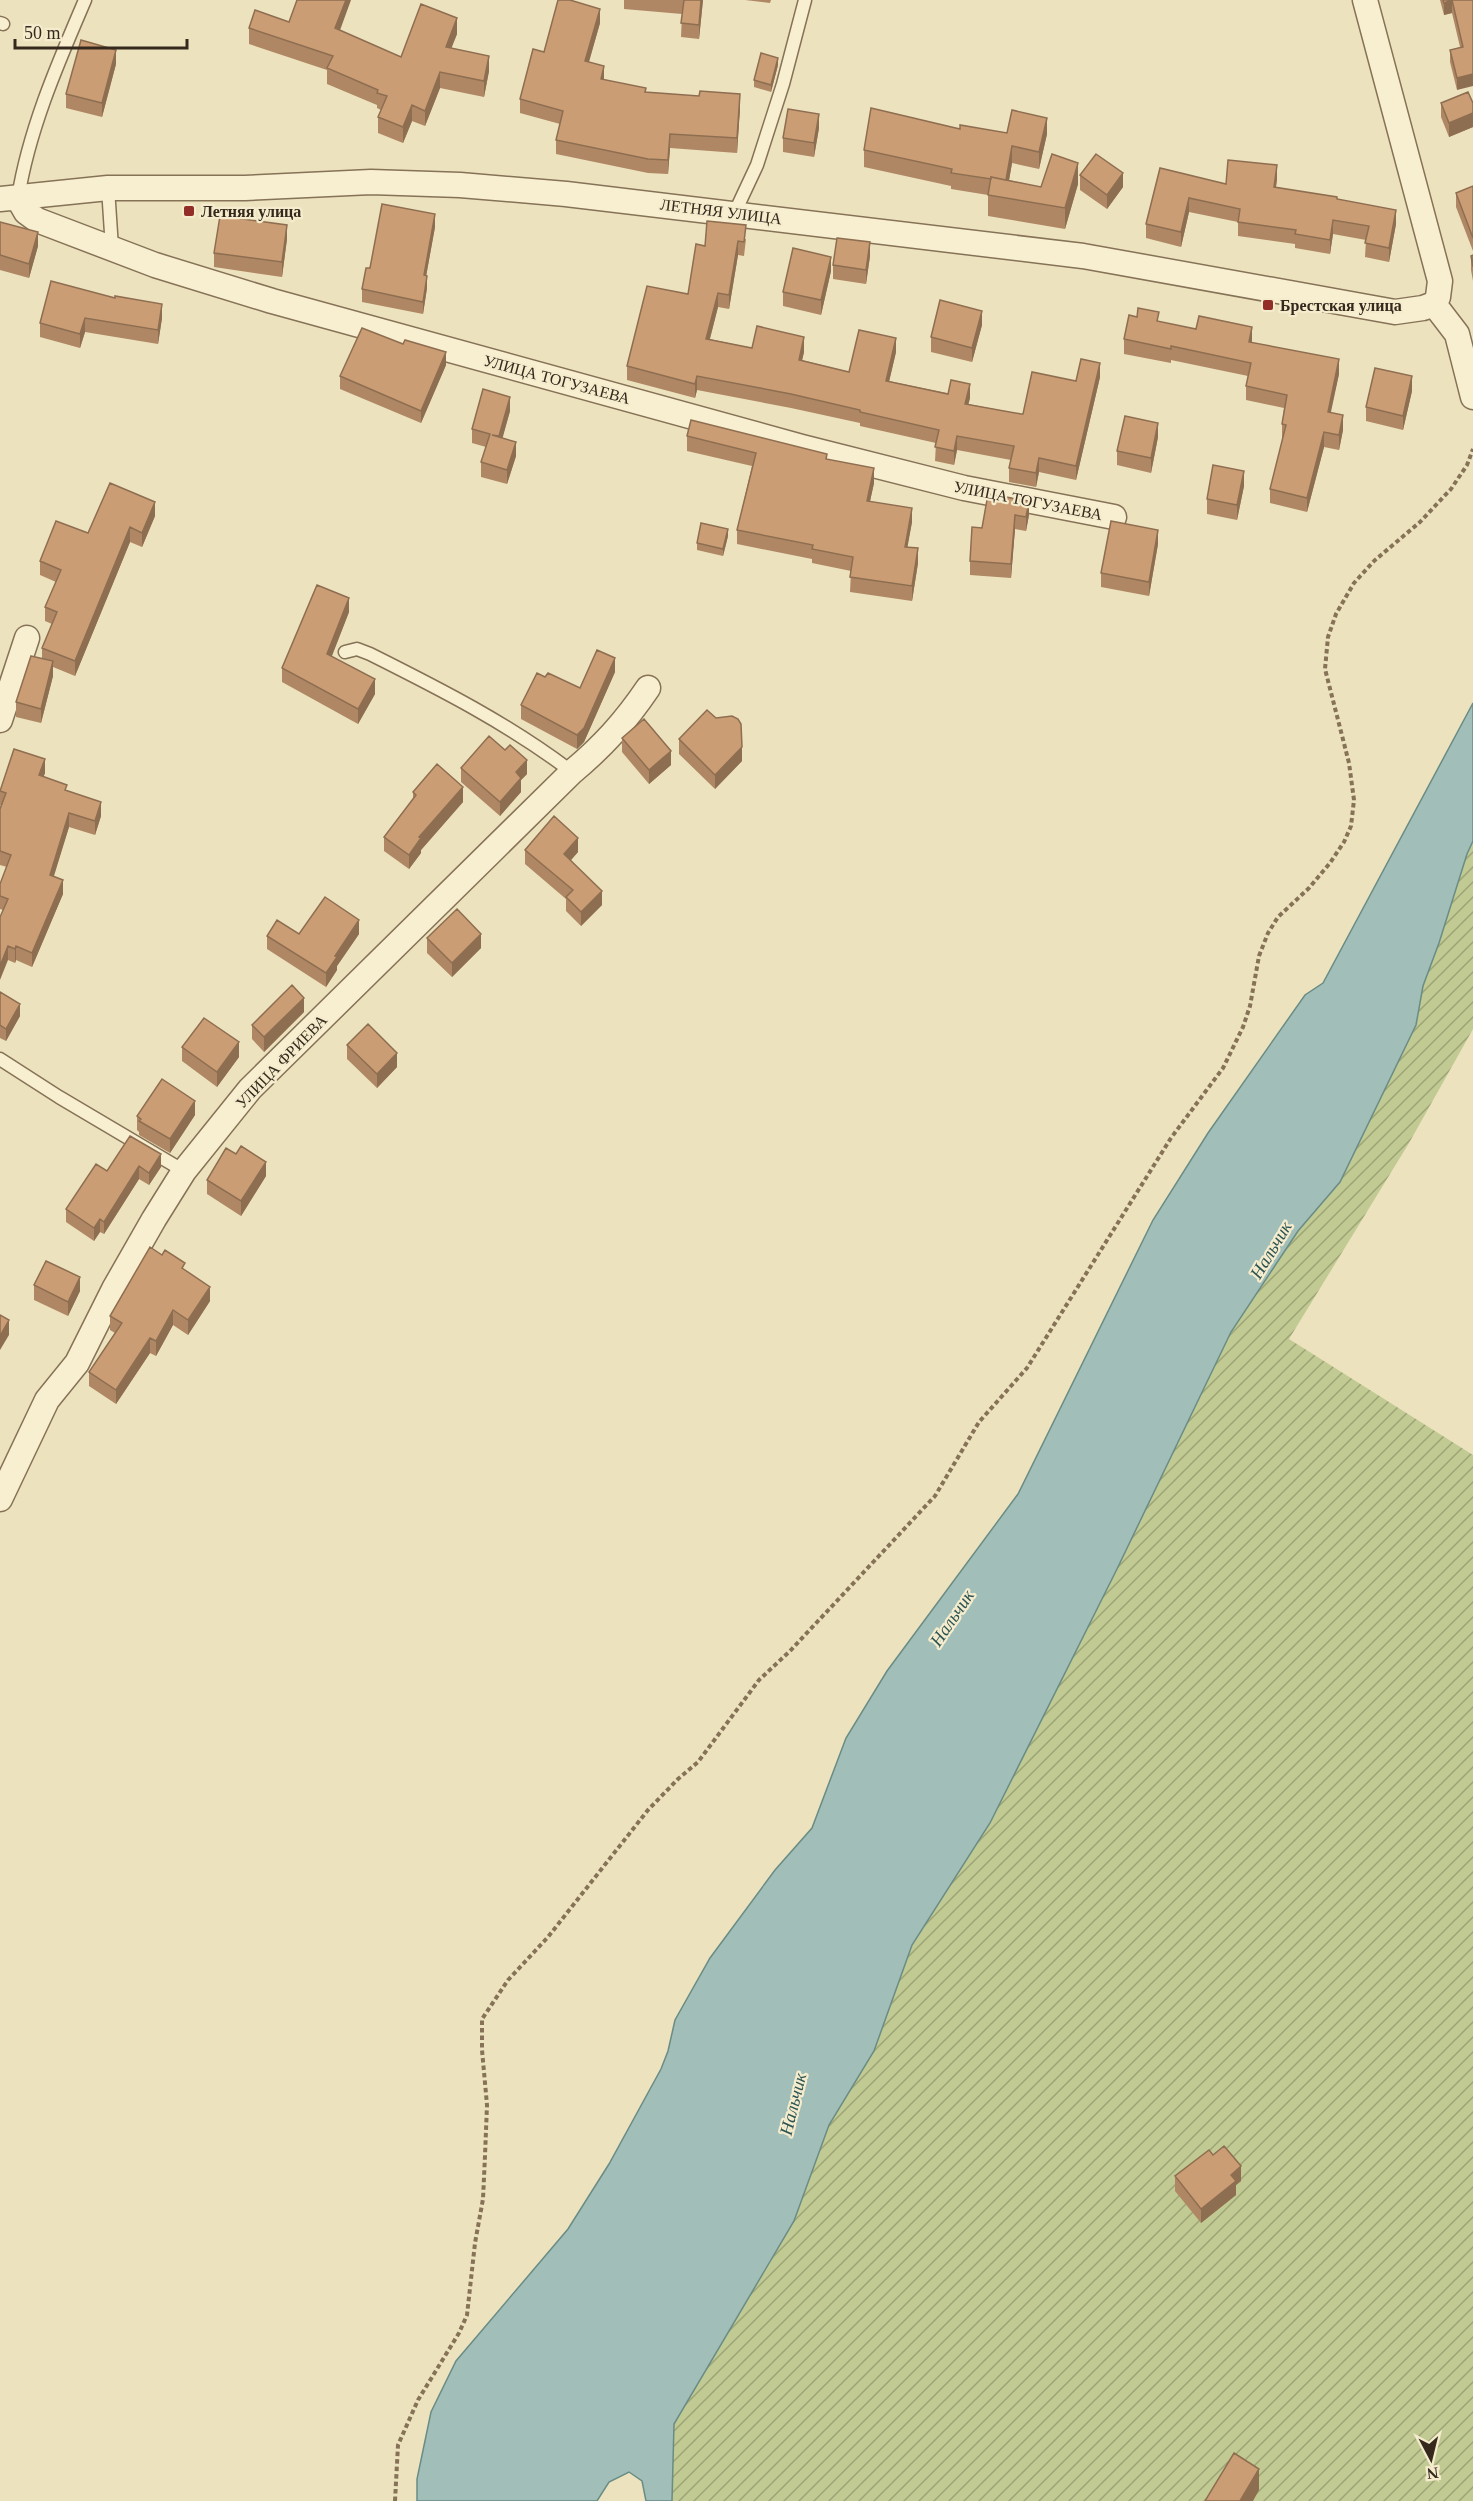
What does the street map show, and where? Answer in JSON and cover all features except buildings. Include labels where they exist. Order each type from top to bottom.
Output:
[{"type":"street","points":[[1365,0],[1440,281],[1438,297],[1434,304],[1457,333],[1473,397]]},
{"type":"street","name":"ЛЕТНЯЯ УЛИЦА","points":[[9,199],[108,188],[245,188],[371,182],[419,183],[566,194],[735,212],[1083,256],[1395,312],[1423,309],[1434,304]]},
{"type":"street","name":"УЛИЦА ТОГУЗАЕВА","points":[[9,199],[37,220],[155,265],[272,301],[802,447],[964,488],[1114,517]]},
{"type":"street","points":[[0,720],[27,638]]},
{"type":"street","name":"УЛИЦА ФРИЕВА","points":[[0,1499],[47,1400],[77,1363],[114,1289],[184,1171],[250,1089],[572,772],[603,746],[626,720],[648,688]]},
{"type":"lane","points":[[9,199],[85,0]]},
{"type":"lane","points":[[735,212],[757,165],[783,84],[805,0]]},
{"type":"lane","points":[[108,188],[112,248]]},
{"type":"lane","points":[[345,652],[357,649],[370,654],[466,703],[514,730],[572,772]]},
{"type":"lane","points":[[0,1059],[184,1171]]},
{"type":"path","points":[[395,2501],[398,2445],[418,2400],[459,2333],[467,2314],[475,2243],[483,2199],[486,2156],[487,2105],[482,2019],[508,1980],[555,1928],[648,1810],[698,1762],[759,1680],[790,1651],[935,1496],[979,1422],[1028,1368],[1171,1138],[1222,1068],[1243,1027],[1250,1006],[1259,956],[1268,933],[1278,917],[1326,869],[1344,842],[1351,826],[1354,800],[1349,763],[1325,669],[1328,636],[1336,614],[1354,583],[1374,561],[1420,522],[1451,489],[1467,465],[1473,449]]},
{"type":"green space","points":[[1473,841],[1473,1029],[1409,1143],[1289,1339],[1473,1455],[1473,2501],[672,2501],[674,2424],[794,2221],[829,2125],[874,2051],[912,1945],[990,1823],[1231,1332],[1298,1231],[1340,1182],[1416,1025],[1423,986]]},
{"type":"water","name":"Нальчик","points":[[1473,703],[1473,841],[1423,986],[1416,1025],[1340,1182],[1298,1231],[1231,1332],[1117,1569],[990,1823],[912,1945],[874,2051],[829,2125],[794,2221],[674,2424],[672,2501],[646,2501],[642,2481],[629,2472],[609,2482],[597,2501],[417,2501],[417,2479],[431,2412],[456,2361],[568,2229],[609,2164],[661,2069],[675,2020],[710,1958],[775,1870],[812,1828],[846,1738],[887,1671],[1018,1494],[1153,1220],[1208,1133],[1305,995],[1323,983]]},
{"type":"place","name":"Летняя улица","points":[[189,211]]},
{"type":"place","name":"Брестская улица","points":[[1268,305]]}]
